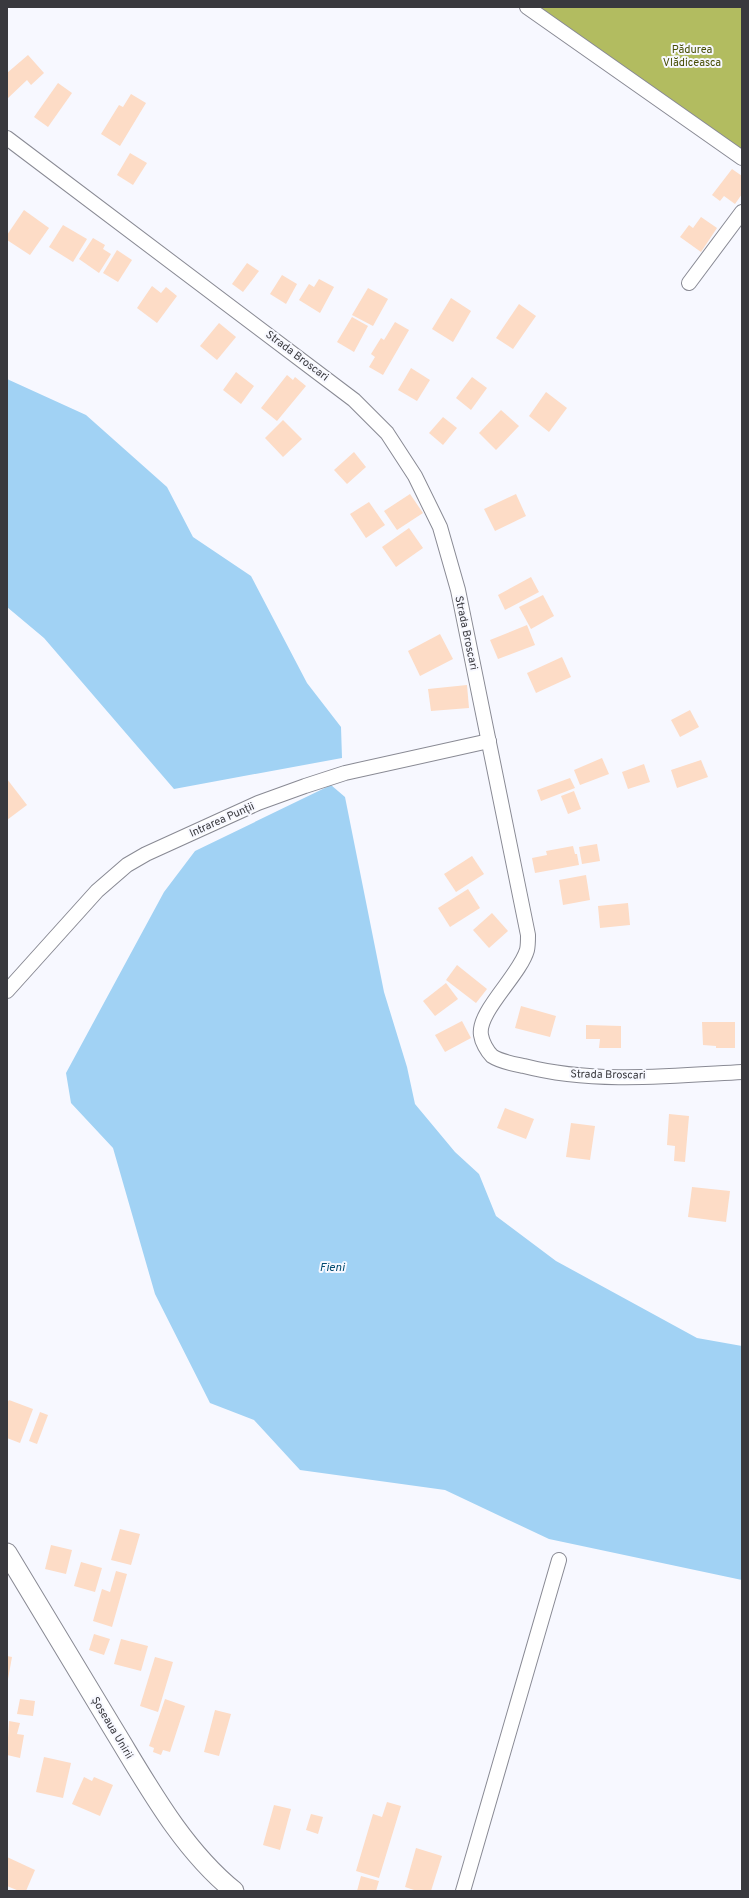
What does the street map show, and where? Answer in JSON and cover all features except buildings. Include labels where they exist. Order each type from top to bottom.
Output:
[{"type":"main road","name":"Șoseaua Unirii","points":[[7,1552],[147,1786],[181,1835],[199,1857],[220,1880],[234,1891]]},
{"type":"street","points":[[527,7],[742,158]]},
{"type":"street","name":"Strada Broscari","points":[[7,138],[354,400],[387,433],[415,476],[440,527],[458,590],[528,935],[527,951],[519,967],[491,1006],[483,1022],[480,1034],[484,1045],[492,1055],[506,1062],[574,1076],[676,1076],[742,1072]]},
{"type":"street","points":[[689,283],[742,212]]},
{"type":"street","name":"Intrarea Punții","points":[[7,990],[97,891],[127,865],[146,854],[258,804],[305,786],[345,773],[489,741]]},
{"type":"street","points":[[463,1891],[559,1560]]},
{"type":"green space","name":"Pădurea Vlădiceasca","points":[[536,7],[742,7],[742,152]]},
{"type":"water","points":[[7,379],[86,415],[167,487],[193,537],[251,576],[307,683],[341,727],[342,758],[174,789],[44,638],[7,607]]},
{"type":"water","name":"Fieni","points":[[331,785],[345,797],[384,992],[407,1067],[415,1104],[455,1152],[479,1174],[496,1216],[556,1261],[697,1338],[742,1346],[742,1580],[549,1539],[445,1490],[300,1470],[254,1420],[210,1403],[155,1294],[113,1148],[71,1103],[66,1073],[164,892],[195,851]]}]
